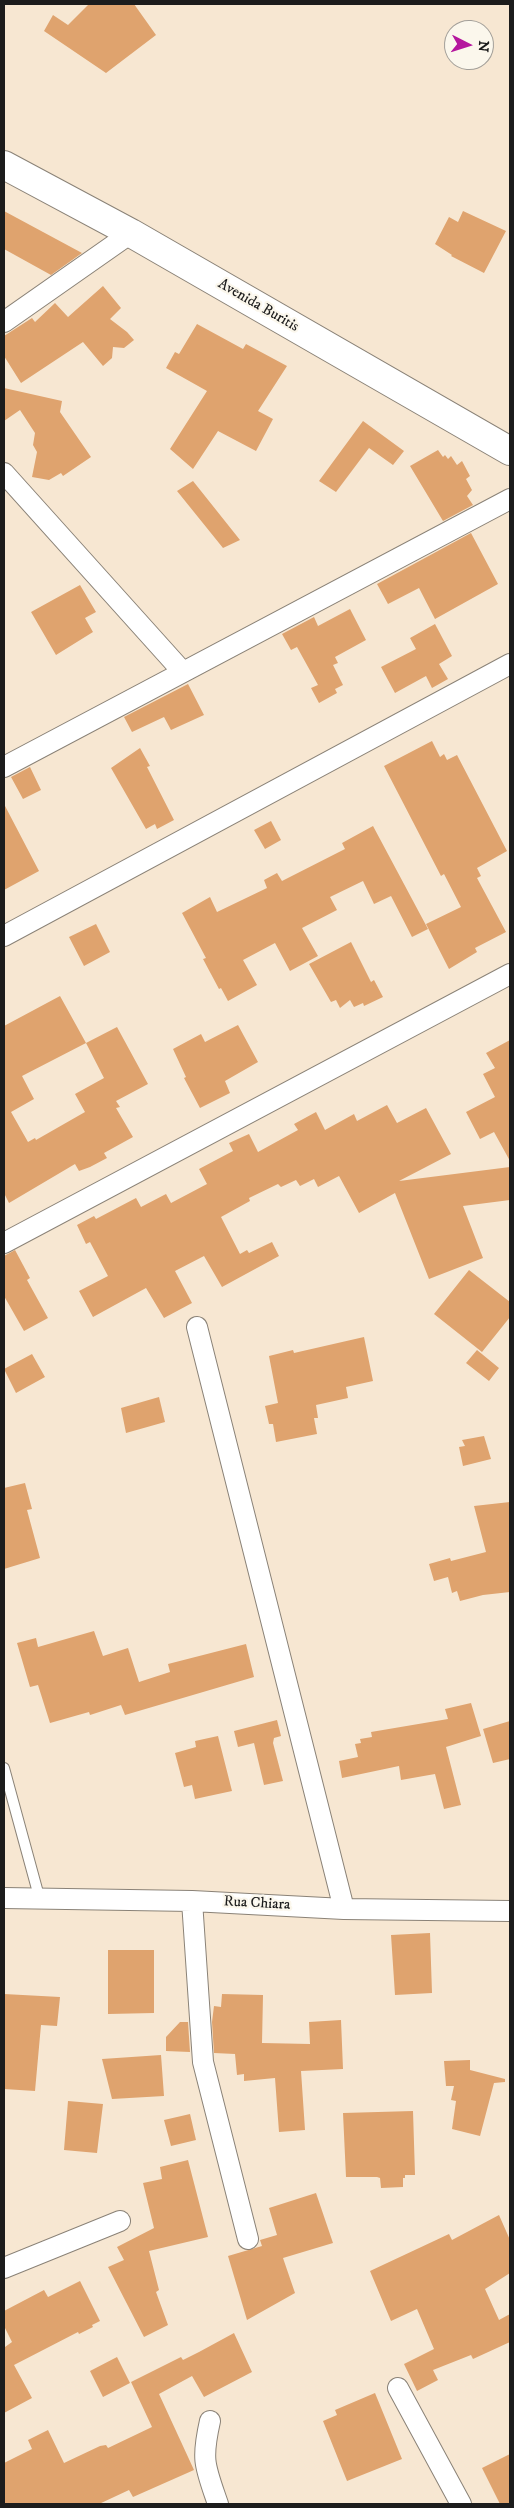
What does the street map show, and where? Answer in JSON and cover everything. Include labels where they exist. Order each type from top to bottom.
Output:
[{"type":"street","name":"Avenida Buritis","points":[[4,165],[131,233],[510,451]]},
{"type":"street","points":[[4,322],[131,233]]},
{"type":"street","points":[[4,473],[182,671]]},
{"type":"street","points":[[4,767],[182,671],[510,499]]},
{"type":"street","points":[[4,936],[510,664]]},
{"type":"street","points":[[4,1241],[510,974]]},
{"type":"street","points":[[197,1327],[344,1909]]},
{"type":"street","name":"Rua Chiara","points":[[4,1898],[192,1901],[344,1909],[510,1912]]},
{"type":"street","points":[[192,1901],[204,2062],[248,2239]]},
{"type":"street","points":[[4,2268],[120,2221]]},
{"type":"street","points":[[398,2388],[461,2504]]},
{"type":"street","points":[[210,2421],[204,2450],[204,2464],[218,2504]]},
{"type":"lane","points":[[4,1768],[40,1900]]},
{"type":"building","points":[[89,4],[134,4],[156,35],[106,73],[44,31],[53,15],[68,25]]},
{"type":"building","points":[[4,211],[82,253],[51,275],[4,249]]},
{"type":"building","points":[[463,211],[506,231],[484,273],[451,256],[435,244],[449,217],[458,222]]},
{"type":"building","points":[[103,286],[121,308],[110,319],[134,340],[124,348],[113,347],[112,358],[103,366],[83,342],[21,383],[4,356],[4,336],[32,318],[35,322],[55,303],[68,317]]},
{"type":"building","points":[[197,324],[243,349],[246,344],[287,366],[258,411],[273,419],[256,451],[218,431],[193,469],[170,449],[207,391],[166,368],[175,352],[179,354]]},
{"type":"building","points":[[4,388],[62,401],[60,412],[91,457],[63,476],[61,473],[49,480],[32,477],[37,452],[33,445],[35,433],[20,410],[4,421]]},
{"type":"building","points":[[363,421],[404,451],[393,465],[369,448],[336,492],[319,481]]},
{"type":"building","points":[[438,450],[443,457],[445,455],[448,459],[451,456],[457,465],[462,461],[470,476],[466,479],[472,490],[467,496],[473,505],[443,521],[410,466]]},
{"type":"building","points":[[193,481],[240,540],[223,548],[177,491]]},
{"type":"building","points":[[471,533],[498,584],[435,619],[419,588],[388,604],[377,584]]},
{"type":"building","points":[[80,585],[96,612],[85,618],[93,632],[56,655],[31,612]]},
{"type":"building","points":[[350,609],[366,640],[335,657],[338,663],[333,665],[343,685],[335,689],[337,693],[319,703],[311,688],[318,685],[297,647],[291,650],[282,634],[314,617],[318,626]]},
{"type":"building","points":[[435,624],[452,656],[439,664],[448,679],[432,688],[426,676],[395,693],[381,667],[416,649],[410,638]]},
{"type":"building","points":[[188,684],[204,715],[171,730],[164,717],[132,732],[124,717]]},
{"type":"building","points":[[432,741],[440,757],[444,754],[447,760],[457,755],[507,851],[477,868],[481,876],[477,878],[506,932],[475,948],[477,952],[449,969],[426,924],[461,907],[444,874],[441,876],[384,766]]},
{"type":"building","points":[[140,748],[150,766],[147,767],[174,820],[157,829],[155,824],[146,829],[111,768]]},
{"type":"building","points":[[30,767],[41,790],[23,799],[11,777]]},
{"type":"building","points":[[4,804],[39,871],[4,890]]},
{"type":"building","points":[[271,821],[281,840],[265,849],[254,830]]},
{"type":"building","points":[[373,826],[428,929],[412,937],[391,896],[374,904],[363,881],[330,897],[337,910],[302,928],[318,956],[290,971],[275,943],[243,960],[257,985],[228,1001],[221,988],[219,989],[203,959],[206,958],[182,913],[210,897],[217,912],[267,888],[264,880],[277,873],[282,881],[345,849],[342,843]]},
{"type":"building","points":[[96,924],[110,952],[84,966],[69,937]]},
{"type":"building","points":[[351,942],[371,982],[374,980],[383,997],[364,1006],[363,1003],[354,1007],[350,1000],[340,1008],[336,1000],[331,1002],[309,964]]},
{"type":"building","points":[[60,996],[86,1043],[117,1027],[148,1084],[116,1101],[120,1107],[116,1108],[133,1137],[104,1153],[107,1158],[79,1171],[75,1164],[9,1203],[4,1193],[4,1026]],"holes":[[[86,1043],[104,1078],[75,1094],[85,1112],[36,1140],[35,1138],[28,1142],[11,1112],[34,1099],[22,1076]]]},
{"type":"building","points":[[238,1025],[258,1062],[225,1081],[230,1093],[200,1108],[184,1078],[186,1077],[173,1049],[201,1034],[205,1042]]},
{"type":"building","points":[[510,1040],[510,1161],[494,1132],[480,1139],[466,1112],[495,1097],[483,1074],[495,1068],[486,1053]]},
{"type":"building","points":[[387,1105],[397,1123],[426,1108],[451,1154],[399,1181],[510,1167],[510,1200],[463,1206],[483,1258],[429,1279],[395,1193],[359,1213],[339,1176],[318,1187],[314,1179],[300,1186],[296,1180],[281,1187],[278,1184],[249,1198],[250,1201],[221,1217],[240,1254],[247,1250],[249,1253],[272,1242],[279,1256],[222,1287],[204,1256],[175,1271],[192,1303],[164,1318],[146,1288],[93,1317],[79,1291],[108,1276],[90,1242],[86,1244],[77,1225],[94,1216],[96,1219],[136,1198],[141,1207],[166,1194],[171,1203],[207,1184],[199,1169],[233,1151],[229,1143],[249,1134],[258,1152],[298,1130],[294,1124],[316,1112],[325,1130],[354,1114],[357,1121]]},
{"type":"building","points":[[15,1250],[30,1278],[27,1280],[48,1318],[24,1331],[4,1296],[4,1256]]},
{"type":"building","points":[[469,1270],[510,1302],[510,1317],[482,1352],[434,1314]]},
{"type":"building","points":[[364,1337],[373,1381],[346,1387],[348,1398],[316,1405],[318,1418],[314,1418],[317,1434],[276,1442],[273,1424],[269,1424],[265,1406],[278,1403],[269,1356],[293,1350],[294,1353]]},
{"type":"building","points":[[477,1350],[499,1368],[489,1381],[466,1363]]},
{"type":"building","points":[[32,1354],[45,1377],[16,1393],[4,1369]]},
{"type":"building","points":[[159,1397],[165,1422],[126,1433],[121,1408]]},
{"type":"building","points":[[484,1436],[491,1459],[463,1466],[459,1447],[465,1446],[462,1440]]},
{"type":"building","points":[[25,1483],[32,1509],[27,1510],[40,1558],[4,1569],[4,1488]]},
{"type":"building","points":[[510,1502],[510,1592],[483,1595],[460,1601],[457,1591],[452,1593],[448,1577],[434,1581],[429,1564],[450,1558],[451,1561],[486,1552],[474,1506]]},
{"type":"building","points":[[94,1631],[103,1656],[128,1648],[139,1682],[170,1672],[168,1664],[246,1644],[254,1677],[125,1715],[121,1705],[90,1715],[89,1712],[50,1723],[38,1685],[30,1687],[17,1643],[36,1638],[38,1647]]},
{"type":"building","points":[[471,1703],[481,1736],[446,1747],[461,1805],[444,1809],[435,1774],[401,1780],[399,1766],[342,1778],[339,1761],[358,1757],[355,1744],[361,1743],[360,1739],[372,1737],[371,1732],[448,1719],[445,1709]]},
{"type":"building","points":[[277,1720],[281,1736],[274,1738],[273,1743],[283,1781],[264,1785],[254,1743],[238,1747],[234,1731]]},
{"type":"building","points":[[510,1721],[510,1759],[493,1763],[483,1729]]},
{"type":"building","points":[[218,1736],[232,1791],[195,1799],[192,1785],[184,1787],[175,1753],[196,1747],[195,1741]]},
{"type":"building","points":[[430,1933],[432,1993],[395,1995],[391,1935]]},
{"type":"building","points":[[108,1950],[154,1950],[154,2013],[108,2014]]},
{"type":"building","points":[[4,1994],[60,1997],[57,2026],[41,2025],[35,2091],[4,2089]]},
{"type":"building","points":[[222,1994],[263,1995],[262,2043],[310,2044],[309,2022],[341,2020],[343,2069],[301,2071],[305,2130],[279,2132],[275,2078],[244,2081],[244,2074],[237,2075],[235,2054],[214,2053],[212,2022],[214,2006],[221,2007]]},
{"type":"building","points":[[180,2022],[188,2022],[190,2052],[166,2051],[166,2037]]},
{"type":"building","points":[[161,2055],[164,2096],[112,2099],[102,2059]]},
{"type":"building","points":[[470,2060],[470,2070],[505,2079],[505,2082],[494,2083],[480,2136],[452,2129],[456,2101],[451,2100],[454,2086],[446,2086],[444,2061]]},
{"type":"building","points":[[68,2101],[103,2104],[97,2153],[64,2150]]},
{"type":"building","points":[[413,2111],[415,2175],[405,2175],[403,2187],[381,2188],[380,2178],[377,2177],[346,2177],[343,2113]]},
{"type":"building","points":[[190,2114],[196,2140],[171,2146],[164,2120]]},
{"type":"building","points":[[188,2160],[208,2237],[149,2251],[159,2290],[156,2292],[168,2325],[144,2337],[108,2267],[124,2260],[117,2247],[154,2228],[143,2183],[162,2179],[160,2167]]},
{"type":"building","points":[[316,2193],[333,2243],[283,2258],[295,2293],[247,2320],[228,2256],[262,2246],[260,2240],[277,2235],[269,2208]]},
{"type":"building","points":[[499,2215],[510,2240],[510,2273],[485,2289],[499,2320],[510,2314],[510,2342],[473,2359],[471,2355],[433,2370],[438,2380],[417,2391],[404,2364],[434,2349],[417,2309],[391,2321],[370,2271],[449,2234],[452,2240]]},
{"type":"building","points":[[80,2281],[100,2321],[92,2325],[93,2327],[79,2334],[78,2332],[14,2365],[32,2398],[4,2413],[4,2345],[5,2347],[12,2342],[4,2326],[4,2311],[44,2290],[48,2297]]},
{"type":"building","points":[[234,2333],[252,2372],[204,2397],[192,2376],[159,2394],[194,2470],[133,2497],[129,2490],[99,2504],[4,2504],[4,2463],[32,2449],[28,2440],[48,2430],[64,2463],[100,2446],[106,2445],[108,2448],[152,2427],[131,2382],[181,2357],[183,2360]]},
{"type":"building","points":[[117,2357],[130,2383],[103,2397],[90,2371]]},
{"type":"building","points":[[375,2393],[402,2459],[347,2481],[323,2421],[337,2415],[335,2410]]},
{"type":"building","points":[[510,2454],[510,2504],[500,2504],[482,2468]]}]
